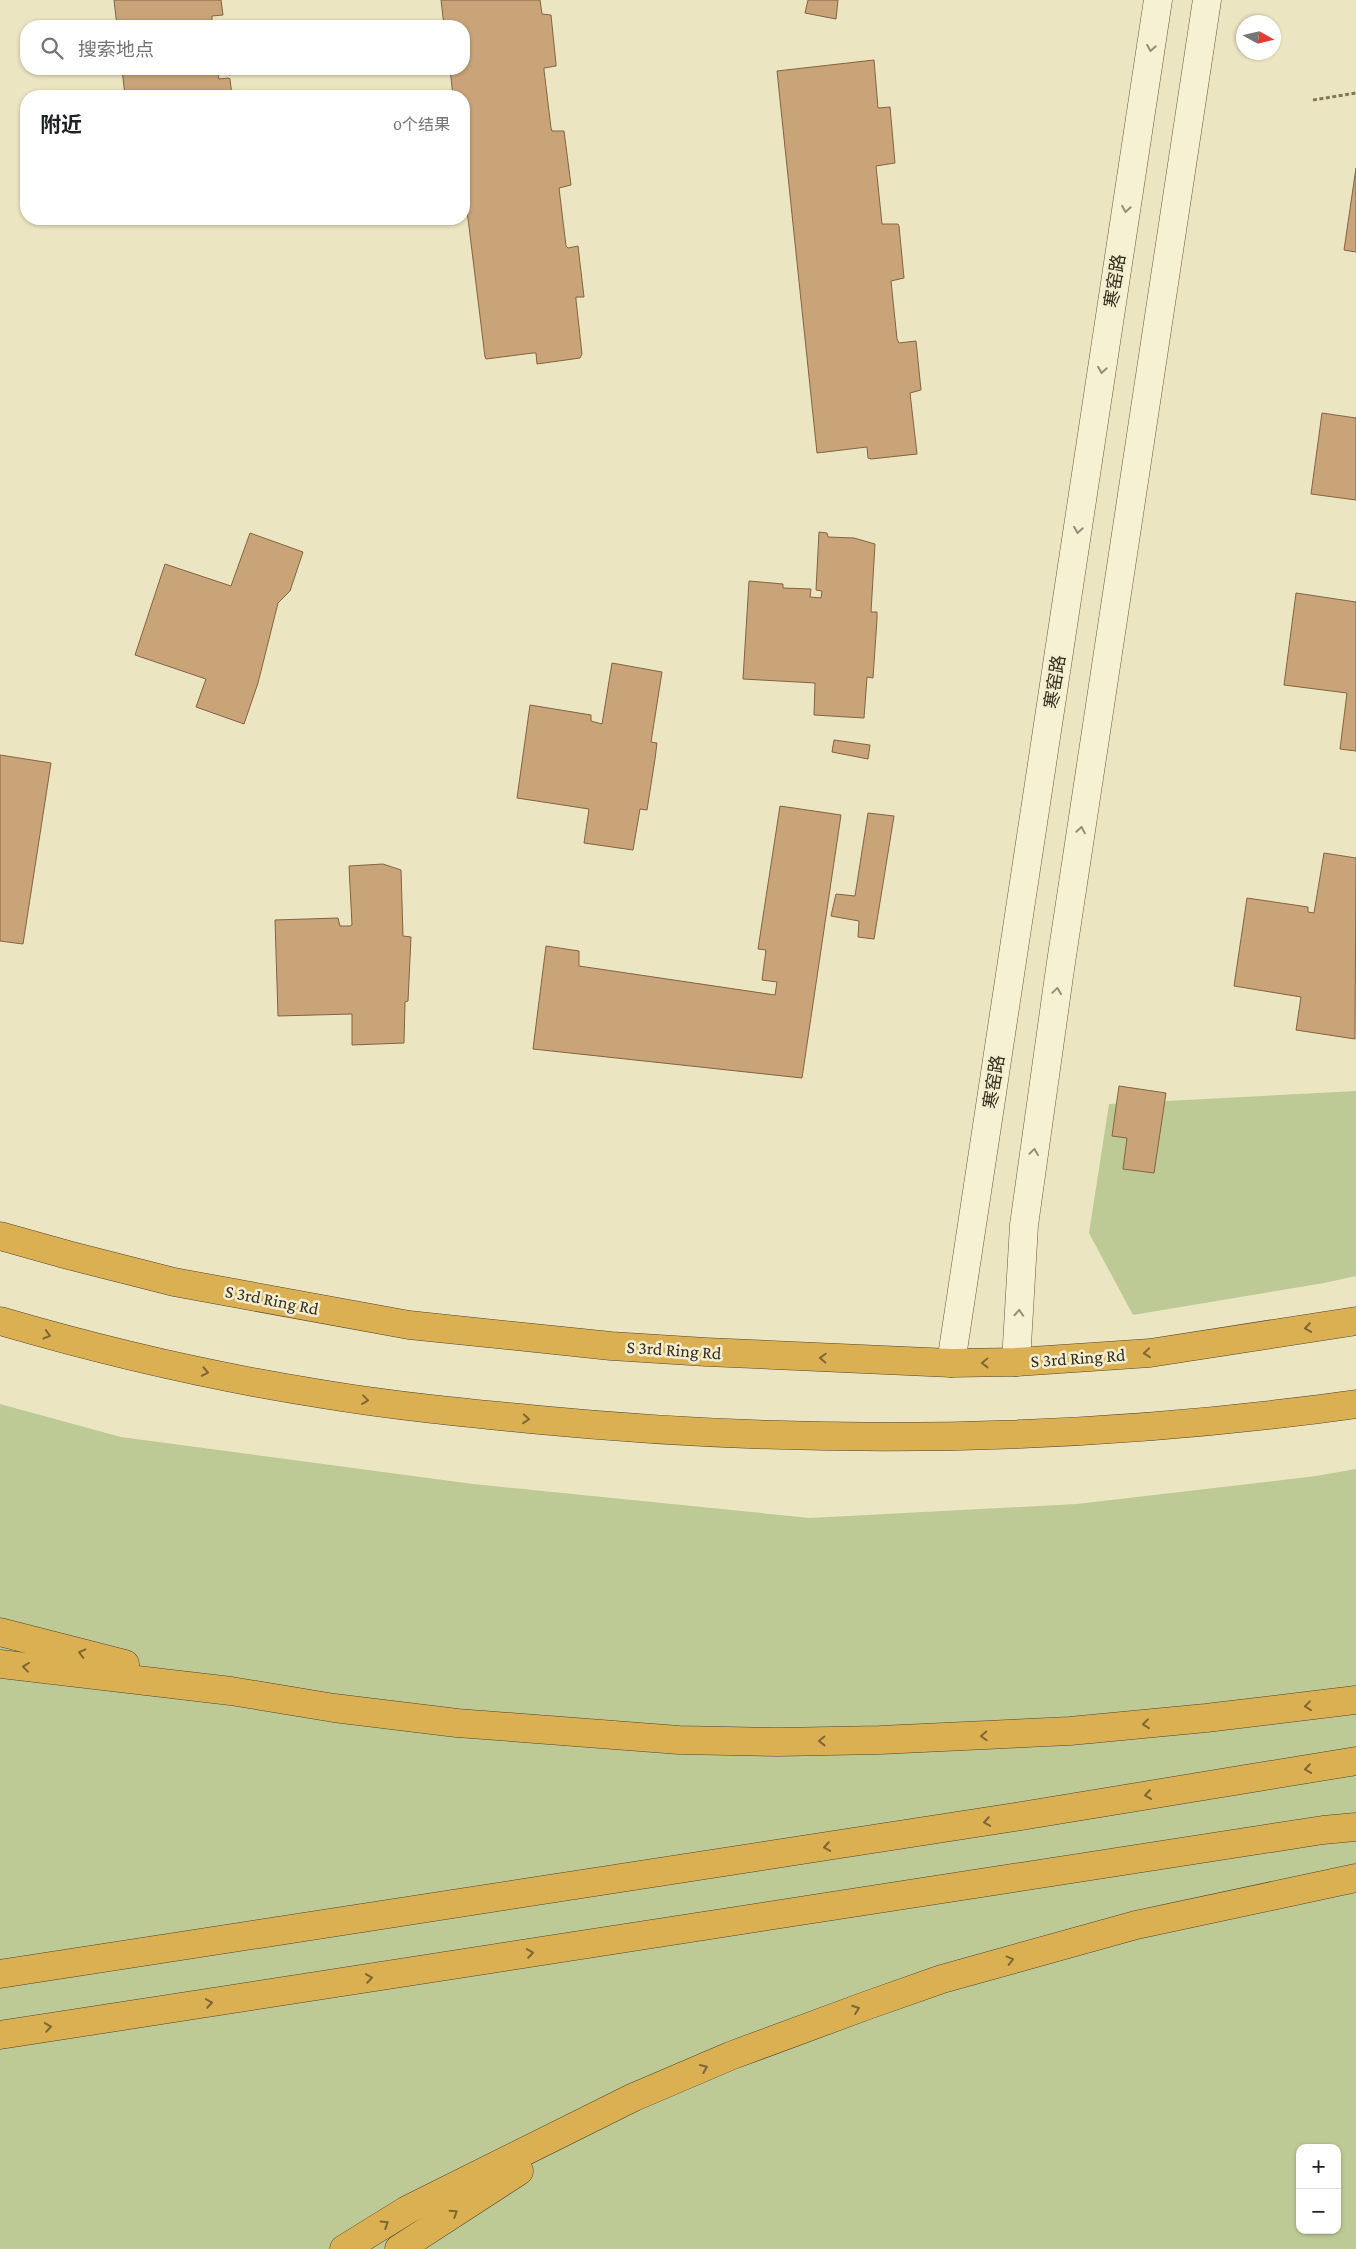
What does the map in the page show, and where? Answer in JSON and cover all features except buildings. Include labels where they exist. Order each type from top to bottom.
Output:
[{"type":"highway","name":"S 3rd Ring Rd","points":[[0,1236],[174,1282],[409,1325],[611,1346],[951,1363],[1016,1362],[1150,1353],[1356,1321]]},
{"type":"highway","points":[[0,1321],[68,1341],[193,1370],[323,1395],[481,1414],[641,1430],[802,1437],[983,1436],[1278,1414],[1356,1404]]},
{"type":"highway","points":[[0,1632],[231,1691]]},
{"type":"highway","points":[[0,1664],[231,1691],[334,1708],[457,1723],[679,1740],[778,1742],[880,1740],[1070,1732],[1356,1700]]},
{"type":"highway","points":[[0,1974],[1015,1818],[1356,1761]]},
{"type":"highway","points":[[0,2035],[1313,1831],[1356,1827]]},
{"type":"highway","points":[[344,2249],[407,2210],[634,2097],[800,2030],[942,1979],[1136,1925],[1356,1878]]},
{"type":"highway","points":[[399,2249],[577,2134],[672,2081]]},
{"type":"street","name":"寒窑路","points":[[951,1363],[1158,0]]},
{"type":"street","points":[[1016,1362],[1026,1205],[1207,0]]},
{"type":"path","points":[[1313,100],[1356,93]]},
{"type":"green space","points":[[1356,1091],[1356,1276],[1133,1315],[1089,1233],[1109,1104]]},
{"type":"green space","points":[[0,1404],[121,1437],[473,1484],[810,1518],[1077,1504],[1316,1476],[1356,1469],[1356,2249],[0,2249]]}]
